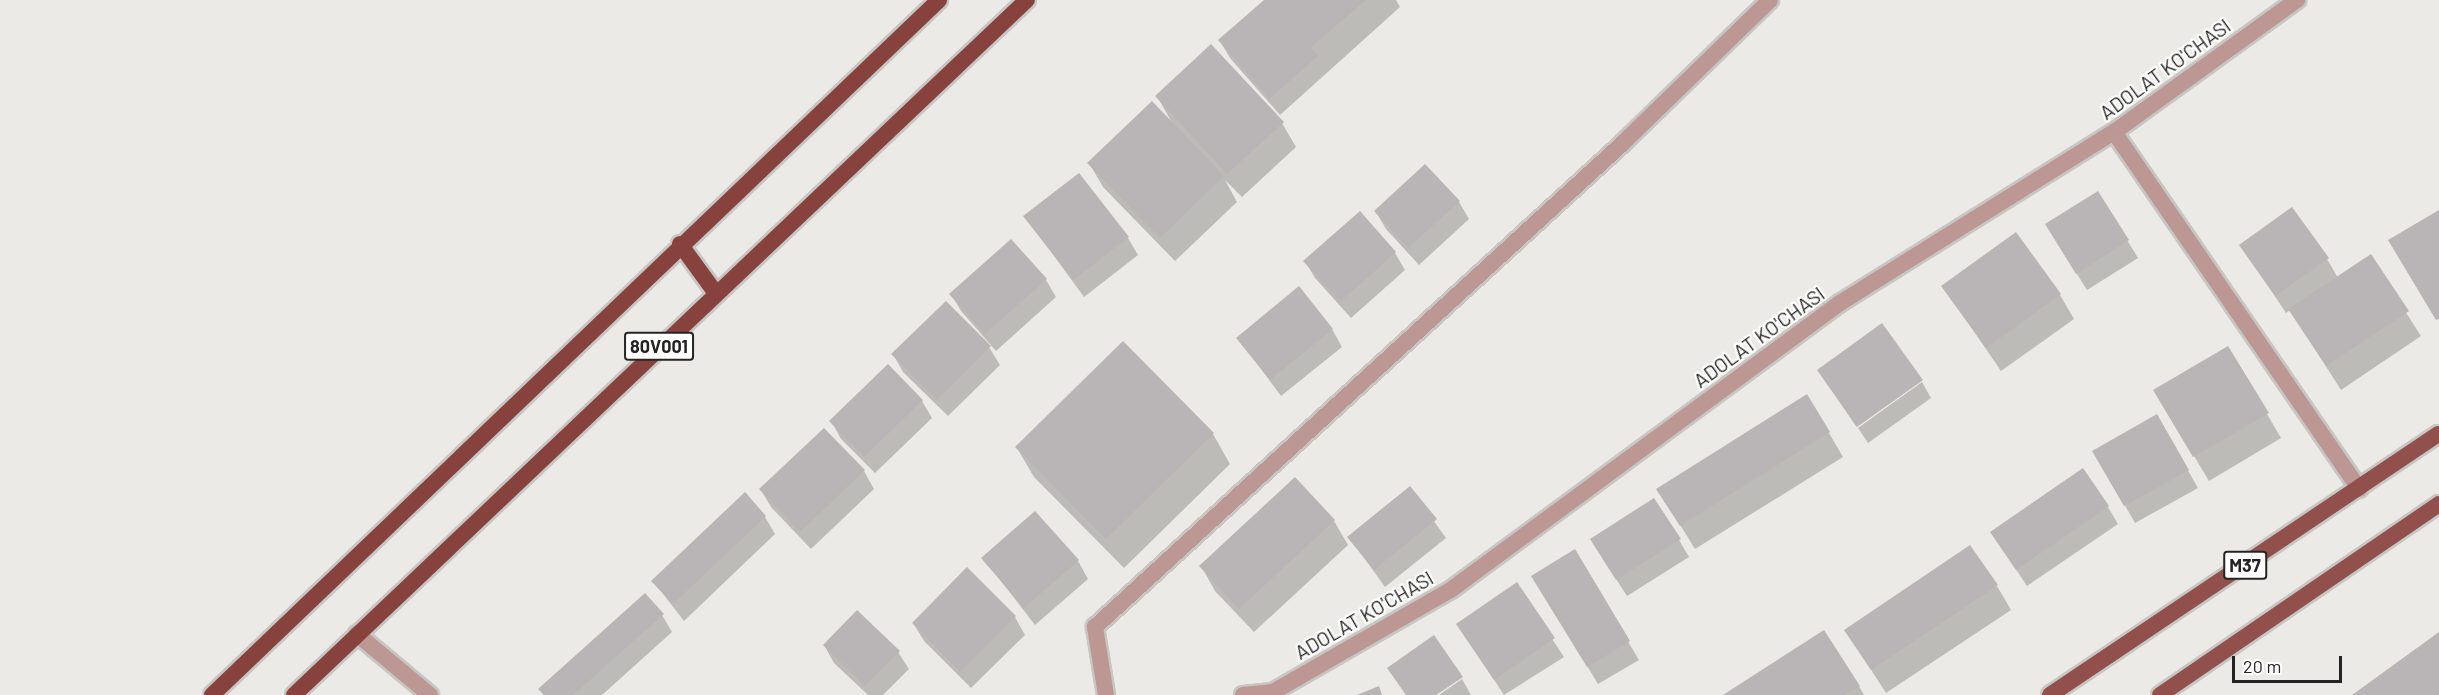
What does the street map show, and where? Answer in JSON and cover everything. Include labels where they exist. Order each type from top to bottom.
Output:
[{"type":"highway","name":"80V001","points":[[212,695],[680,244],[939,0]]},
{"type":"highway","name":"80V001","points":[[294,695],[715,292],[1027,0]]},
{"type":"highway","points":[[680,244],[715,292]]},
{"type":"main road","name":"M37","points":[[2050,695],[2439,434]]},
{"type":"main road","points":[[2160,695],[2439,504]]},
{"type":"street","points":[[1106,695],[1095,627],[1623,143],[1770,0]]},
{"type":"street","name":"ADOLAT KO'CHASI","points":[[1244,695],[1273,692],[1452,589],[1840,303],[2114,132],[2296,0]]},
{"type":"street","points":[[2114,132],[2359,489]]},
{"type":"street","points":[[357,634],[430,695]]},
{"type":"building","points":[[1264,0],[1366,0],[1311,47],[1318,56],[1269,99],[1218,40]]},
{"type":"building","points":[[1211,44],[1284,122],[1227,174],[1155,96]]},
{"type":"building","points":[[1152,101],[1224,176],[1160,238],[1087,163]]},
{"type":"building","points":[[1425,164],[1460,201],[1408,248],[1374,211]]},
{"type":"building","points":[[1079,173],[1129,237],[1073,280],[1023,216]]},
{"type":"building","points":[[2098,191],[2129,240],[2076,274],[2045,224]]},
{"type":"building","points":[[2292,207],[2329,258],[2275,296],[2239,245]]},
{"type":"building","points":[[2439,210],[2439,319],[2436,320],[2388,240]]},
{"type":"building","points":[[1360,211],[1396,252],[1340,302],[1303,261]]},
{"type":"building","points":[[2016,232],[2061,294],[1986,348],[1941,286]]},
{"type":"building","points":[[1011,239],[1047,279],[985,334],[949,294]]},
{"type":"building","points":[[2371,254],[2409,311],[2326,366],[2288,309]]},
{"type":"building","points":[[1299,286],[1333,329],[1270,380],[1236,338]]},
{"type":"building","points":[[946,301],[991,346],[937,400],[891,354]]},
{"type":"building","points":[[1882,323],[1923,380],[1857,427],[1817,370]]},
{"type":"building","points":[[1123,341],[1214,433],[1106,539],[1015,447]]},
{"type":"building","points":[[2228,346],[2269,413],[2193,457],[2153,390]]},
{"type":"building","points":[[888,364],[923,400],[864,457],[829,421]]},
{"type":"building","points":[[1807,394],[1830,432],[1680,526],[1656,489]]},
{"type":"building","points":[[2157,414],[2189,470],[2124,506],[2092,451]]},
{"type":"building","points":[[824,428],[865,470],[800,532],[759,489]]},
{"type":"building","points":[[2083,468],[2109,506],[2016,570],[1990,532]]},
{"type":"building","points":[[1295,477],[1335,520],[1239,609],[1199,566]]},
{"type":"building","points":[[1410,486],[1437,519],[1374,570],[1347,537]]},
{"type":"building","points":[[745,492],[766,516],[673,604],[651,581]]},
{"type":"building","points":[[1654,498],[1681,539],[1616,580],[1590,539]]},
{"type":"building","points":[[1035,511],[1079,560],[1024,608],[981,558]]},
{"type":"building","points":[[1970,545],[1998,585],[1871,670],[1844,630]]},
{"type":"building","points":[[1575,549],[1630,641],[1587,667],[1531,576]]},
{"type":"building","points":[[967,567],[1016,616],[960,672],[912,623]]},
{"type":"building","points":[[1517,582],[1555,638],[1494,680],[1456,624]]},
{"type":"building","points":[[645,593],[664,614],[573,695],[544,695],[538,689]]},
{"type":"building","points":[[857,610],[900,651],[865,686],[823,645]]},
{"type":"building","points":[[1824,630],[1860,686],[1845,695],[1723,695]]},
{"type":"building","points":[[2439,632],[2439,695],[2352,695]]},
{"type":"building","points":[[1434,635],[1463,677],[1436,695],[1406,695],[1387,668]]},
{"type":"building","points":[[1379,686],[1382,695],[1357,695]]}]
